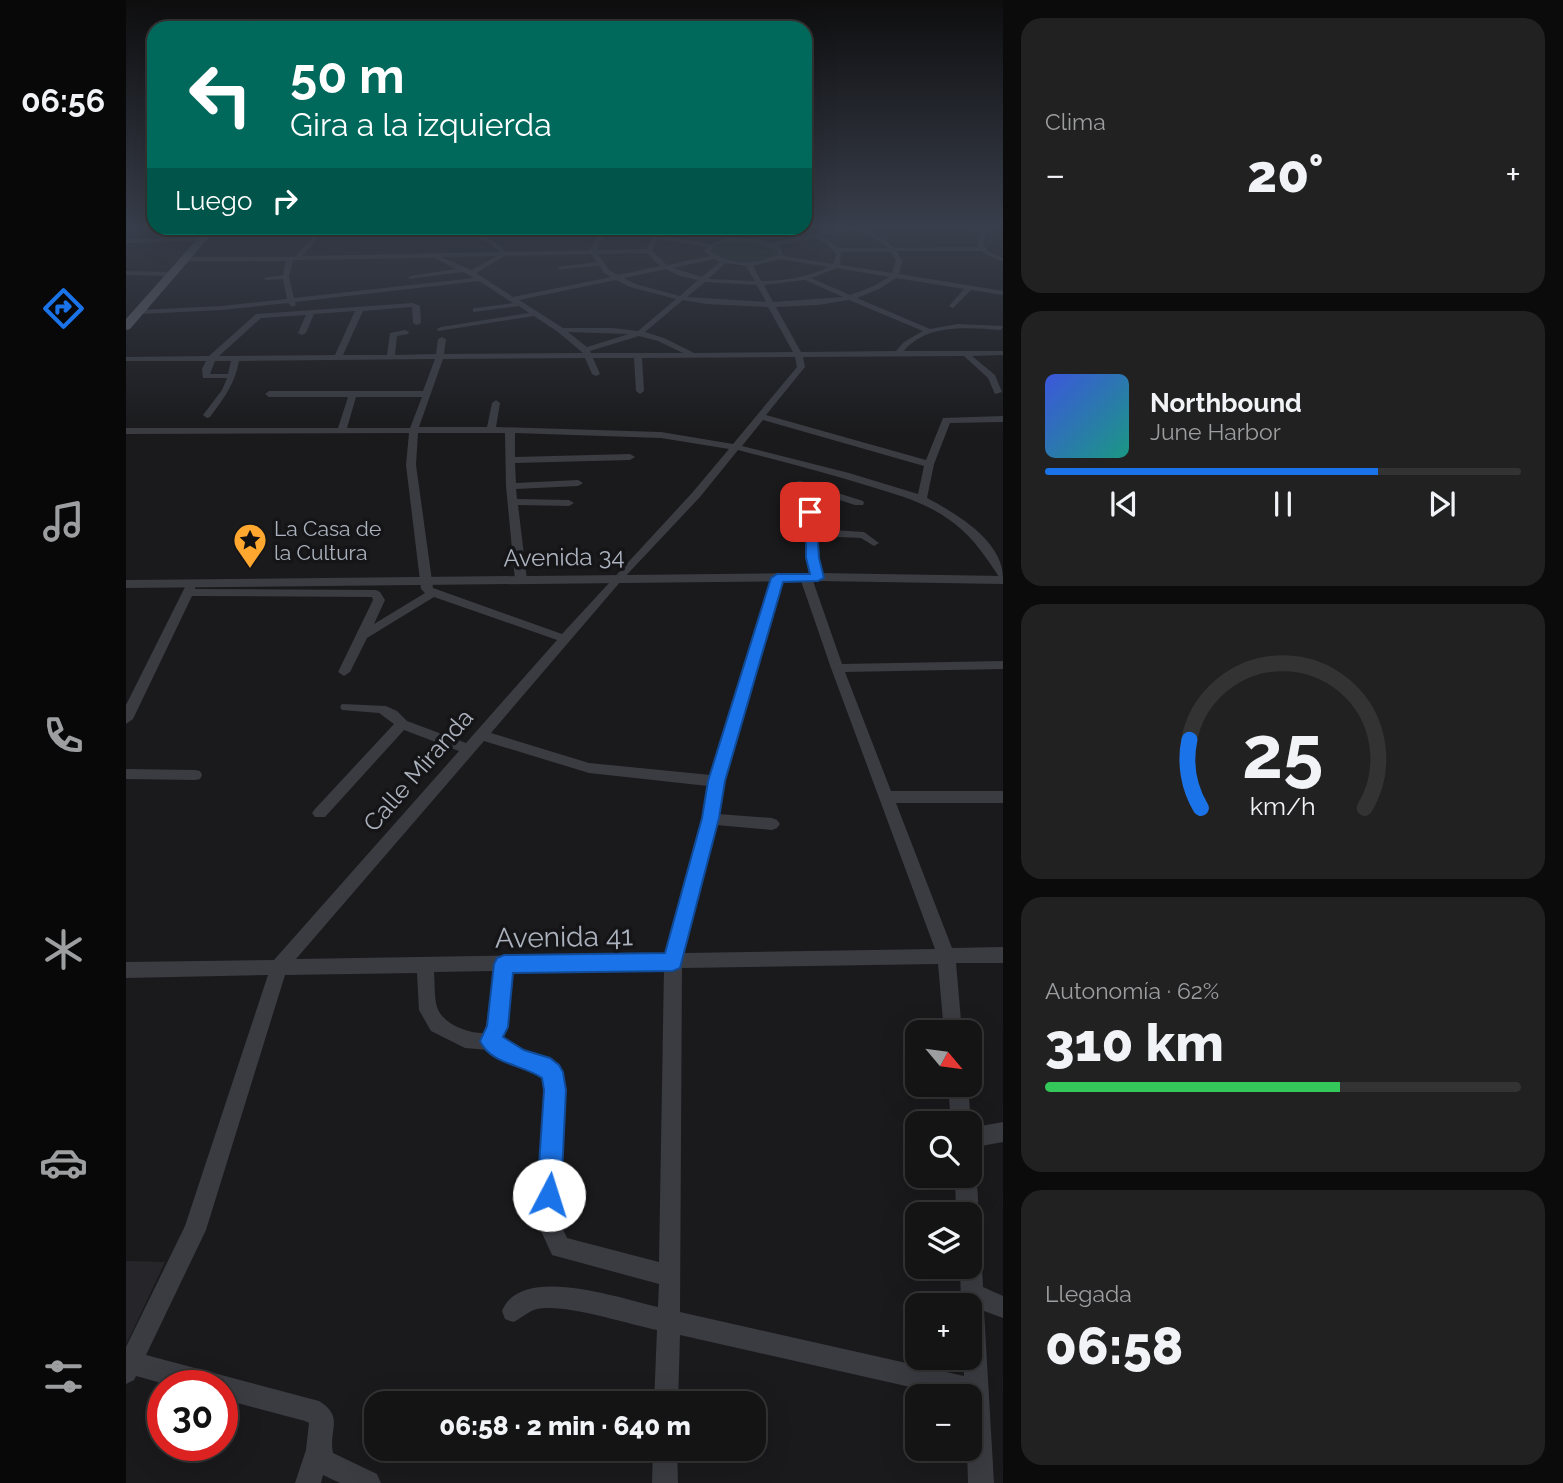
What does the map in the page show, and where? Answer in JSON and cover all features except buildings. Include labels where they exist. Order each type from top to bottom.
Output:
[{"type":"main road","points":[[127,324],[152,296]]},
{"type":"street","points":[[139,312],[222,308],[317,296]]},
{"type":"street","points":[[508,296],[561,330],[587,354],[596,374]]},
{"type":"street","points":[[513,299],[526,296]]},
{"type":"street","points":[[675,296],[772,306],[850,297],[929,331]]},
{"type":"street","points":[[767,296],[798,355]]},
{"type":"street","points":[[953,306],[962,296]]},
{"type":"street","points":[[587,354],[640,333],[682,298]]},
{"type":"street","points":[[290,299],[294,313]]},
{"type":"street","points":[[476,310],[521,304]]},
{"type":"street","points":[[232,376],[206,376],[206,369],[212,358],[255,318],[412,305],[416,306],[418,323]]},
{"type":"street","points":[[302,333],[311,312]]},
{"type":"street","points":[[338,358],[359,312]]},
{"type":"street","points":[[429,587],[411,465],[414,430],[440,357],[442,334],[535,313]]},
{"type":"street","points":[[898,354],[905,342],[929,331],[969,327],[1000,328]]},
{"type":"street","points":[[561,330],[606,329],[640,333],[668,342],[693,355]]},
{"type":"street","points":[[391,357],[393,335],[405,332]]},
{"type":"street","points":[[991,353],[994,344]]},
{"type":"street","points":[[126,359],[1003,353]]},
{"type":"street","points":[[967,354],[972,361],[992,373],[998,392]]},
{"type":"street","name":"Calle Miranda","points":[[128,1368],[195,1230],[279,967],[617,579],[696,495],[801,367],[798,355]]},
{"type":"street","points":[[638,356],[640,391]]},
{"type":"street","points":[[207,415],[226,390],[235,359]]},
{"type":"street","points":[[269,394],[428,394]]},
{"type":"street","points":[[341,431],[353,394]]},
{"type":"street","points":[[491,430],[496,403]]},
{"type":"street","points":[[761,416],[929,464]]},
{"type":"street","points":[[922,499],[929,464],[946,419],[1003,419]]},
{"type":"street","points":[[126,432],[510,430],[661,435],[736,447],[846,475],[922,499],[974,534],[989,549],[1003,578]]},
{"type":"street","points":[[510,430],[511,486],[521,580]]},
{"type":"street","points":[[511,460],[630,457]]},
{"type":"street","points":[[824,496],[846,475]]},
{"type":"street","points":[[511,486],[578,483]]},
{"type":"street","points":[[800,484],[824,496],[859,503]]},
{"type":"street","points":[[513,502],[569,503]]},
{"type":"street","points":[[810,512],[812,578],[837,668],[946,954],[952,1020]]},
{"type":"street","points":[[811,532],[863,535],[874,543]]},
{"type":"street","points":[[666,1391],[673,962],[710,818],[716,781],[777,578]]},
{"type":"street","name":"Avenida 34","points":[[126,584],[189,588],[429,587],[521,580],[1003,578]]},
{"type":"street","points":[[364,636],[405,608],[429,587]]},
{"type":"street","points":[[429,587],[565,639]]},
{"type":"street","points":[[126,719],[189,588],[376,594],[379,600],[364,636],[352,651],[344,672]]},
{"type":"street","points":[[837,668],[1003,665]]},
{"type":"street","points":[[347,707],[381,709],[392,714],[402,724],[469,749]]},
{"type":"street","points":[[320,813],[402,724]]},
{"type":"street","points":[[482,735],[589,768],[716,781]]},
{"type":"street","points":[[126,774],[195,775]]},
{"type":"street","points":[[887,797],[1003,797]]},
{"type":"street","points":[[710,818],[772,824]]},
{"type":"street","name":"Avenida 41","points":[[126,970],[1003,955]]},
{"type":"street","points":[[491,1041],[497,1027],[504,964]]},
{"type":"street","points":[[425,965],[428,1010],[438,1026],[465,1039],[491,1041],[519,1059],[542,1065],[552,1072],[555,1090],[548,1222],[560,1247],[670,1276]]},
{"type":"street","points":[[982,1136],[1003,1132]]},
{"type":"street","points":[[513,1311],[524,1301],[537,1296],[573,1300],[948,1384]]},
{"type":"street","points":[[982,1298],[1003,1307]]},
{"type":"street","points":[[128,1368],[147,1372]]},
{"type":"street","points":[[238,1392],[310,1410],[322,1417],[319,1450],[309,1483]]},
{"type":"street","points":[[319,1450],[324,1462],[368,1483]]},
{"type":"street","points":[[664,1483],[665,1461]]},
{"type":"street","points":[[980,1461],[981,1483]]},
{"type":"shaded area","points":[[126,1261],[165,1262],[126,1345]]},
{"type":"place","name":"La Casa de la Cultura","points":[[250,570]]},
{"type":"route","points":[[549,1195],[554,1140],[555,1090],[552,1072],[542,1065],[519,1059],[491,1041],[496,1033],[504,964],[673,962],[710,818],[716,781],[777,578],[818,578],[813,558],[810,512]]}]
